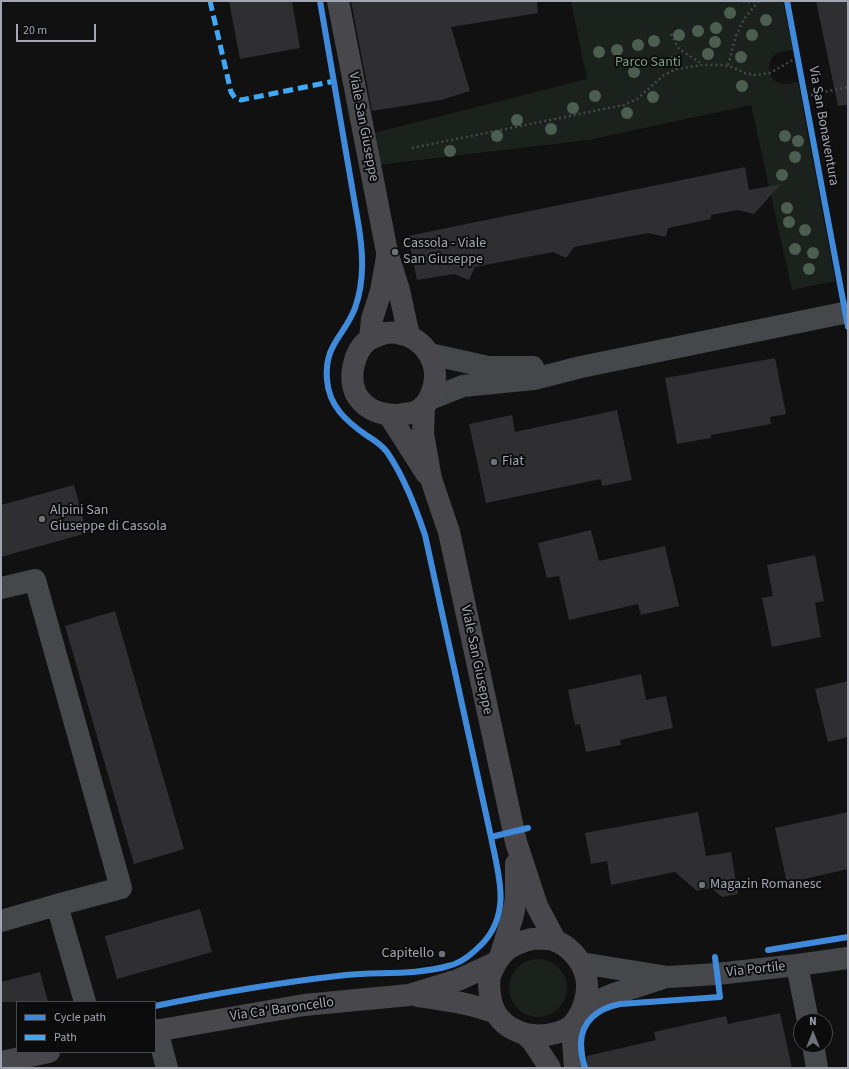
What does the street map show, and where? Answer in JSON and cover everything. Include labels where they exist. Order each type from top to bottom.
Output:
[{"type":"main road","name":"Viale San Giuseppe","points":[[338,1],[388,252],[399,290],[409,336]]},
{"type":"main road","name":"Viale San Giuseppe","points":[[370,339],[372,319],[381,291],[388,252]]},
{"type":"main road","points":[[427,403],[415,412],[404,414],[389,415],[369,409],[355,393],[353,370],[355,360],[362,346],[370,339],[385,333],[397,332],[409,336],[422,344],[430,354]]},
{"type":"main road","name":"Viale San Giuseppe","points":[[430,354],[435,370],[435,384],[427,403],[423,434],[431,479],[449,532],[516,842],[537,906],[555,940]]},
{"type":"main road","name":"Viale San Giuseppe","points":[[389,415],[431,479]]},
{"type":"main road","name":"Viale San Giuseppe","points":[[498,959],[509,929],[515,904],[516,842]]},
{"type":"main road","points":[[575,1068],[573,1041],[579,1015],[587,992],[586,977],[581,963],[574,953],[555,940],[532,939],[521,941],[511,946],[498,959],[490,974],[490,997],[496,1013],[514,1030],[526,1035],[540,1036],[553,1034],[564,1031],[579,1015]]},
{"type":"main road","name":"Via Ca' Baroncello","points":[[156,1030],[304,1005],[409,995],[458,980],[498,959]]},
{"type":"main road","name":"Via Ca' Baroncello","points":[[409,995],[458,1002],[496,1013]]},
{"type":"main road","points":[[526,1035],[533,1042],[550,1068]]},
{"type":"main road","points":[[1,1062],[44,1053]]},
{"type":"street","points":[[427,403],[463,386],[534,379],[581,367],[848,312]]},
{"type":"street","points":[[430,354],[488,367],[581,367]]},
{"type":"street","points":[[1,588],[35,580],[121,888],[1,921]]},
{"type":"street","points":[[57,905],[85,1001]]},
{"type":"street","name":"Via Portile","points":[[581,963],[668,977],[717,974],[848,958]]},
{"type":"street","name":"Via Portile","points":[[797,965],[806,1013]]},
{"type":"street","name":"Via Portile","points":[[579,1015],[614,994],[668,977]]},
{"type":"street","points":[[156,1030],[166,1068]]},
{"type":"street","points":[[815,1053],[818,1068]]},
{"type":"path","points":[[743,1],[758,1]]},
{"type":"path","points":[[728,65],[736,36],[744,19],[758,1]]},
{"type":"path","points":[[671,34],[679,49],[702,65]]},
{"type":"path","points":[[412,148],[624,105],[637,99],[664,75],[676,69],[702,65],[728,65],[745,73],[755,75],[770,73],[798,57]]},
{"type":"path","points":[[806,96],[848,87]]},
{"type":"green space","name":"Parco Santi","points":[[571,1],[783,1],[793,50],[778,53],[774,56],[771,59],[769,68],[775,81],[781,84],[798,82],[835,281],[792,290],[751,105],[588,140],[377,165],[370,134],[587,79]]},
{"type":"green space","points":[[538,959],[549,961],[562,972],[565,977],[567,988],[565,999],[554,1012],[549,1015],[538,1017],[527,1015],[514,1004],[511,999],[509,988],[511,977],[522,964],[527,961]]},
{"type":"building","points":[[229,1],[292,1],[300,48],[240,59]]},
{"type":"building","points":[[351,1],[537,1],[538,13],[451,27],[470,91],[441,100],[372,111]]},
{"type":"building","points":[[816,1],[848,1],[848,105],[838,106]]},
{"type":"building","points":[[745,167],[749,190],[781,184],[754,214],[738,210],[711,215],[711,219],[668,228],[666,237],[648,233],[574,247],[566,258],[553,252],[475,267],[469,280],[454,274],[417,280],[408,236]]},
{"type":"building","points":[[775,358],[786,414],[770,417],[771,424],[711,435],[711,438],[677,444],[665,378]]},
{"type":"building","points":[[617,410],[632,480],[602,486],[601,479],[486,503],[469,424],[512,415],[515,432]]},
{"type":"building","name":"Alpini San Giuseppe di Cassola","points":[[74,485],[87,533],[1,557],[1,505]]},
{"type":"building","points":[[591,530],[599,561],[665,546],[679,606],[641,615],[638,604],[569,620],[559,576],[547,578],[538,543]]},
{"type":"building","points":[[815,555],[824,601],[815,603],[821,637],[772,647],[762,598],[773,596],[767,565]]},
{"type":"building","points":[[115,611],[184,849],[134,864],[65,626]]},
{"type":"building","points":[[641,674],[646,700],[666,696],[673,728],[620,740],[621,745],[586,752],[580,724],[575,725],[568,690]]},
{"type":"building","points":[[848,681],[848,737],[828,742],[815,689]]},
{"type":"building","points":[[698,812],[706,856],[731,852],[738,894],[722,897],[711,888],[697,891],[675,872],[611,885],[607,861],[591,864],[585,833]]},
{"type":"building","points":[[848,812],[848,869],[787,883],[775,828]]},
{"type":"building","points":[[200,909],[212,952],[117,979],[105,936]]},
{"type":"building","points":[[40,972],[48,1001],[1,1002],[1,982]]},
{"type":"building","points":[[780,1013],[792,1068],[587,1068],[587,1056],[656,1040],[654,1032],[726,1016],[728,1024]]},
{"type":"marked path","points":[[210,1],[231,92],[235,98],[241,100],[335,81]]},
{"type":"cycle path","points":[[320,1],[358,222],[362,265],[362,276],[355,308],[351,318],[336,341],[329,358],[327,368],[328,389],[335,405],[345,418],[359,430],[380,444],[387,452],[404,482],[421,524],[425,535],[491,837]]},
{"type":"cycle path","name":"Via San Bonaventura","points":[[787,1],[848,327]]},
{"type":"cycle path","points":[[156,1006],[226,992],[298,981],[346,975],[424,971],[458,963],[483,943],[492,931],[497,918],[500,905],[499,878],[491,837],[528,828]]},
{"type":"cycle path","points":[[768,950],[848,937]]},
{"type":"cycle path","points":[[585,1068],[581,1051],[582,1037],[584,1029],[592,1017],[598,1012],[620,1004],[720,997],[715,957]]},
{"type":"place","name":"Cassola - Viale San Giuseppe","points":[[395,252]]},
{"type":"place","name":"Fiat","points":[[494,462]]},
{"type":"place","name":"Alpini San Giuseppe di Cassola","points":[[42,519]]},
{"type":"place","name":"Magazin Romanesc","points":[[702,885]]},
{"type":"place","name":"Capitello","points":[[442,954]]}]
